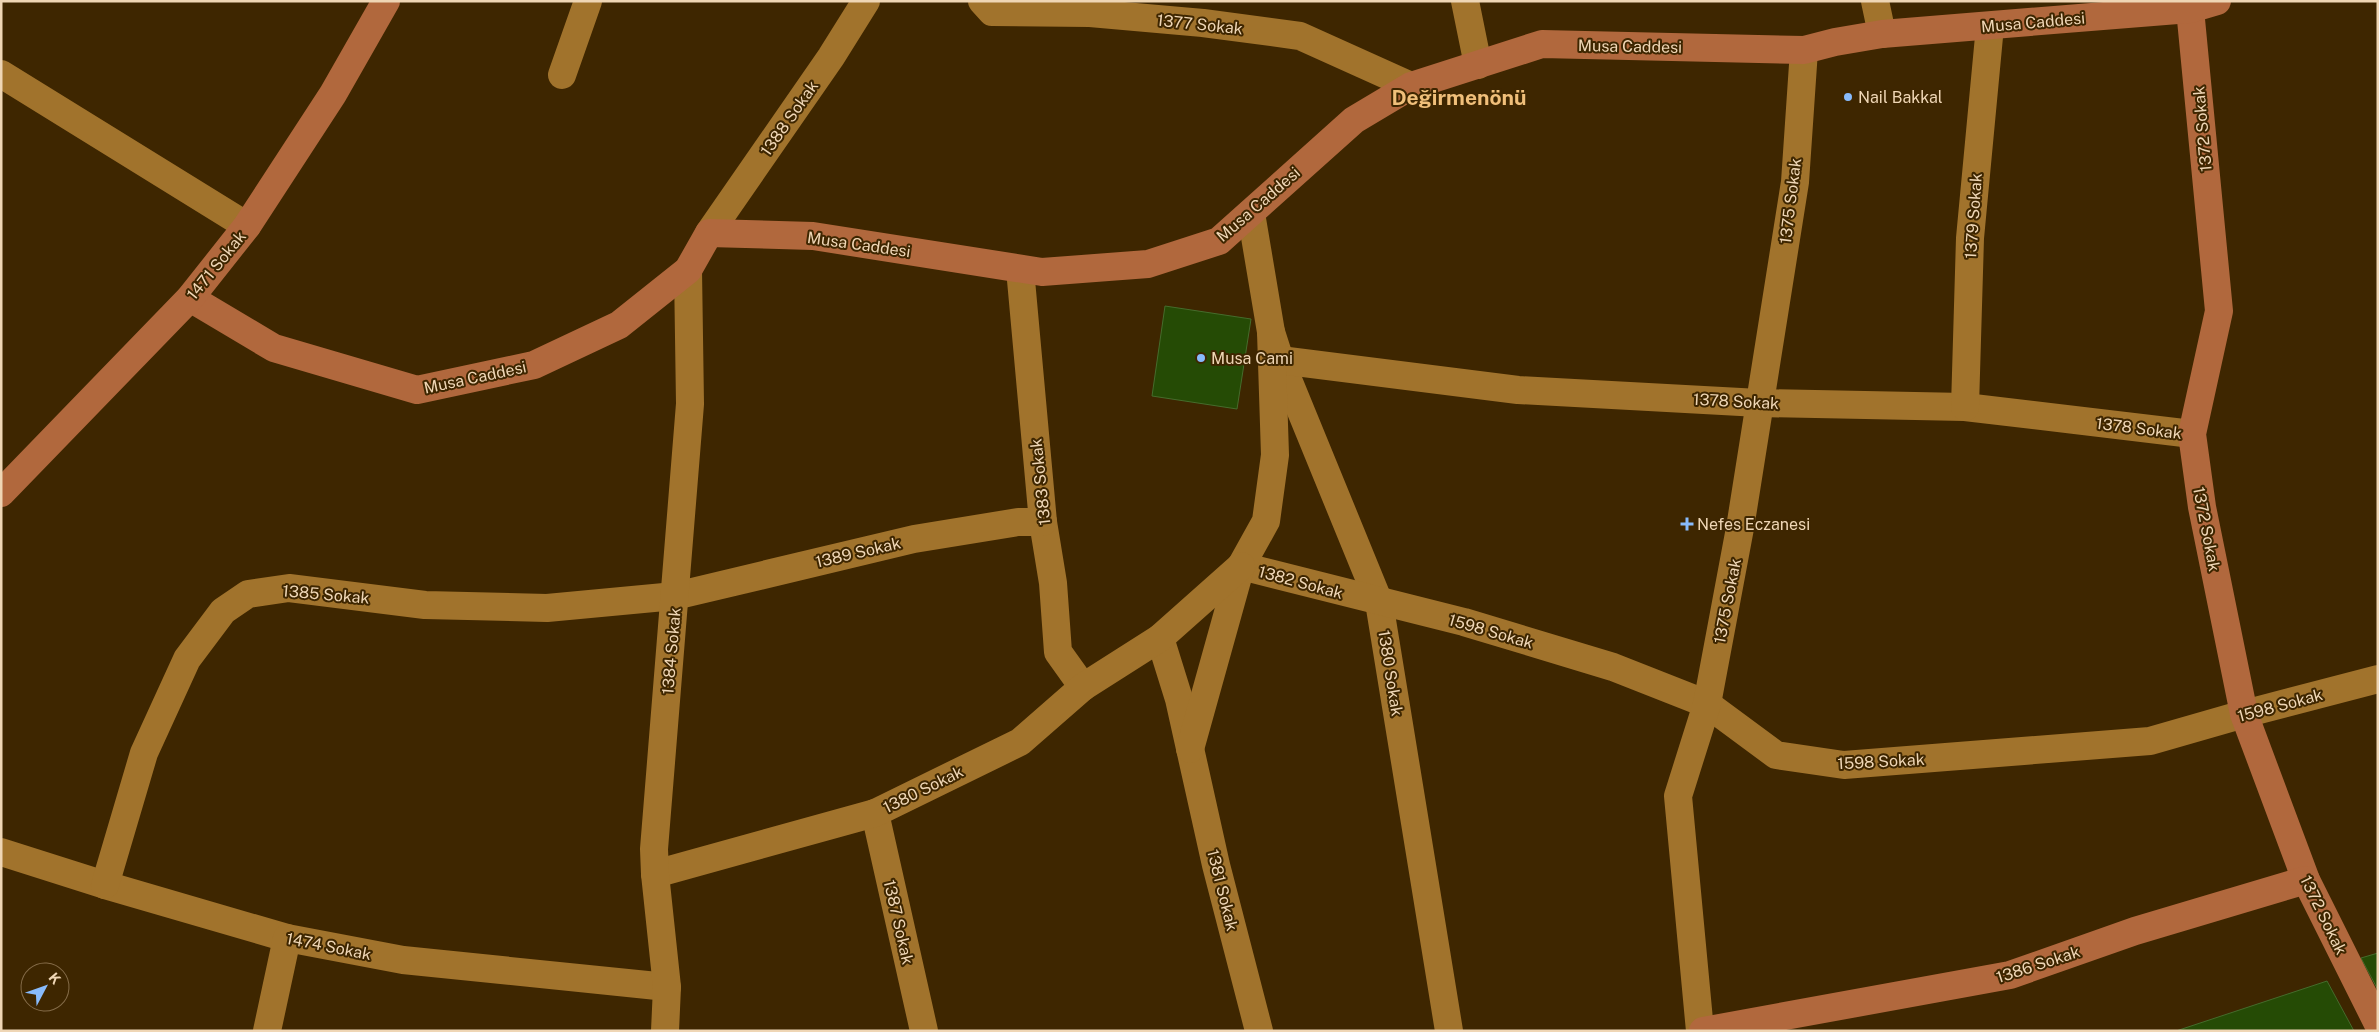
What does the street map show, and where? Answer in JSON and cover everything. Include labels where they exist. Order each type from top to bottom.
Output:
[{"type":"street","name":"1471 Sokak","points":[[1,493],[190,298],[247,226],[333,94],[386,1]]},
{"type":"street","points":[[562,75],[588,1]]},
{"type":"street","name":"1388 Sokak","points":[[709,233],[831,57],[866,1]]},
{"type":"street","name":"1377 Sokak","points":[[982,1],[992,12],[1090,13],[1203,23],[1300,36],[1411,86]]},
{"type":"street","points":[[1465,1],[1478,65]]},
{"type":"street","points":[[1875,1],[1882,34]]},
{"type":"street","name":"Musa Caddesi","points":[[190,298],[274,348],[417,390],[534,365],[619,325],[688,270],[709,233],[813,236],[1042,272],[1148,264],[1219,241],[1354,120],[1411,86],[1542,44],[1804,50],[1835,42],[1882,34],[2190,9],[2217,1]]},
{"type":"street","name":"1372 Sokak","points":[[2190,9],[2219,311],[2192,434],[2202,507],[2244,714],[2306,880],[2378,1024]]},
{"type":"street","name":"1379 Sokak","points":[[1965,408],[1970,238],[1990,26]]},
{"type":"street","name":"1375 Sokak","points":[[1702,1031],[1678,796],[1707,704],[1740,528],[1795,182],[1804,50]]},
{"type":"street","points":[[1,74],[247,226]]},
{"type":"street","name":"1380 Sokak","points":[[1242,566],[1266,521],[1275,456],[1271,332],[1251,213]]},
{"type":"street","name":"1383 Sokak","points":[[1020,269],[1043,522],[1053,584],[1058,652],[1083,687]]},
{"type":"street","name":"1384 Sokak","points":[[665,1031],[667,987],[654,849],[676,596],[690,404],[688,270]]},
{"type":"street","name":"1380 Sokak","points":[[1271,332],[1280,360],[1379,602],[1449,1031]]},
{"type":"street","name":"1378 Sokak","points":[[1280,360],[1518,390],[1759,403],[1965,408],[2192,434]]},
{"type":"street","name":"1389 Sokak","points":[[676,596],[914,539],[1018,522],[1043,522]]},
{"type":"street","name":"1382 Sokak","points":[[1160,638],[1242,566],[1379,602]]},
{"type":"street","name":"1381 Sokak","points":[[1190,749],[1242,566]]},
{"type":"street","name":"1385 Sokak","points":[[104,885],[144,753],[187,659],[224,610],[248,594],[288,588],[425,605],[547,608],[676,596]]},
{"type":"street","name":"1598 Sokak","points":[[1379,602],[1464,622],[1613,667],[1707,704],[1776,755],[1844,765],[2150,741],[2378,679]]},
{"type":"street","name":"1380 Sokak","points":[[655,874],[875,813],[1020,742],[1083,687],[1160,638]]},
{"type":"street","name":"1381 Sokak","points":[[1160,638],[1179,699],[1216,865],[1259,1031]]},
{"type":"street","name":"1387 Sokak","points":[[875,813],[924,1031]]},
{"type":"street","name":"1474 Sokak","points":[[1,852],[104,885],[287,938],[403,960],[667,987]]},
{"type":"street","name":"1386 Sokak","points":[[1702,1031],[2010,975],[2135,931],[2306,880]]},
{"type":"street","points":[[267,1031],[287,938]]},
{"type":"building","name":"Musa Cami","points":[[1165,306],[1251,319],[1237,409],[1152,396]]},
{"type":"building","points":[[2378,953],[2378,990],[2361,958]]},
{"type":"building","points":[[2327,981],[2354,1031],[2176,1031]]},
{"type":"place","name":"Nail Bakkal","points":[[1848,97]]},
{"type":"place","name":"Musa Cami","points":[[1201,358]]},
{"type":"place","name":"Nefes Eczanesi","points":[[1687,524]]},
{"type":"district","name":"Değirmenönü","points":[[1459,98]]}]
